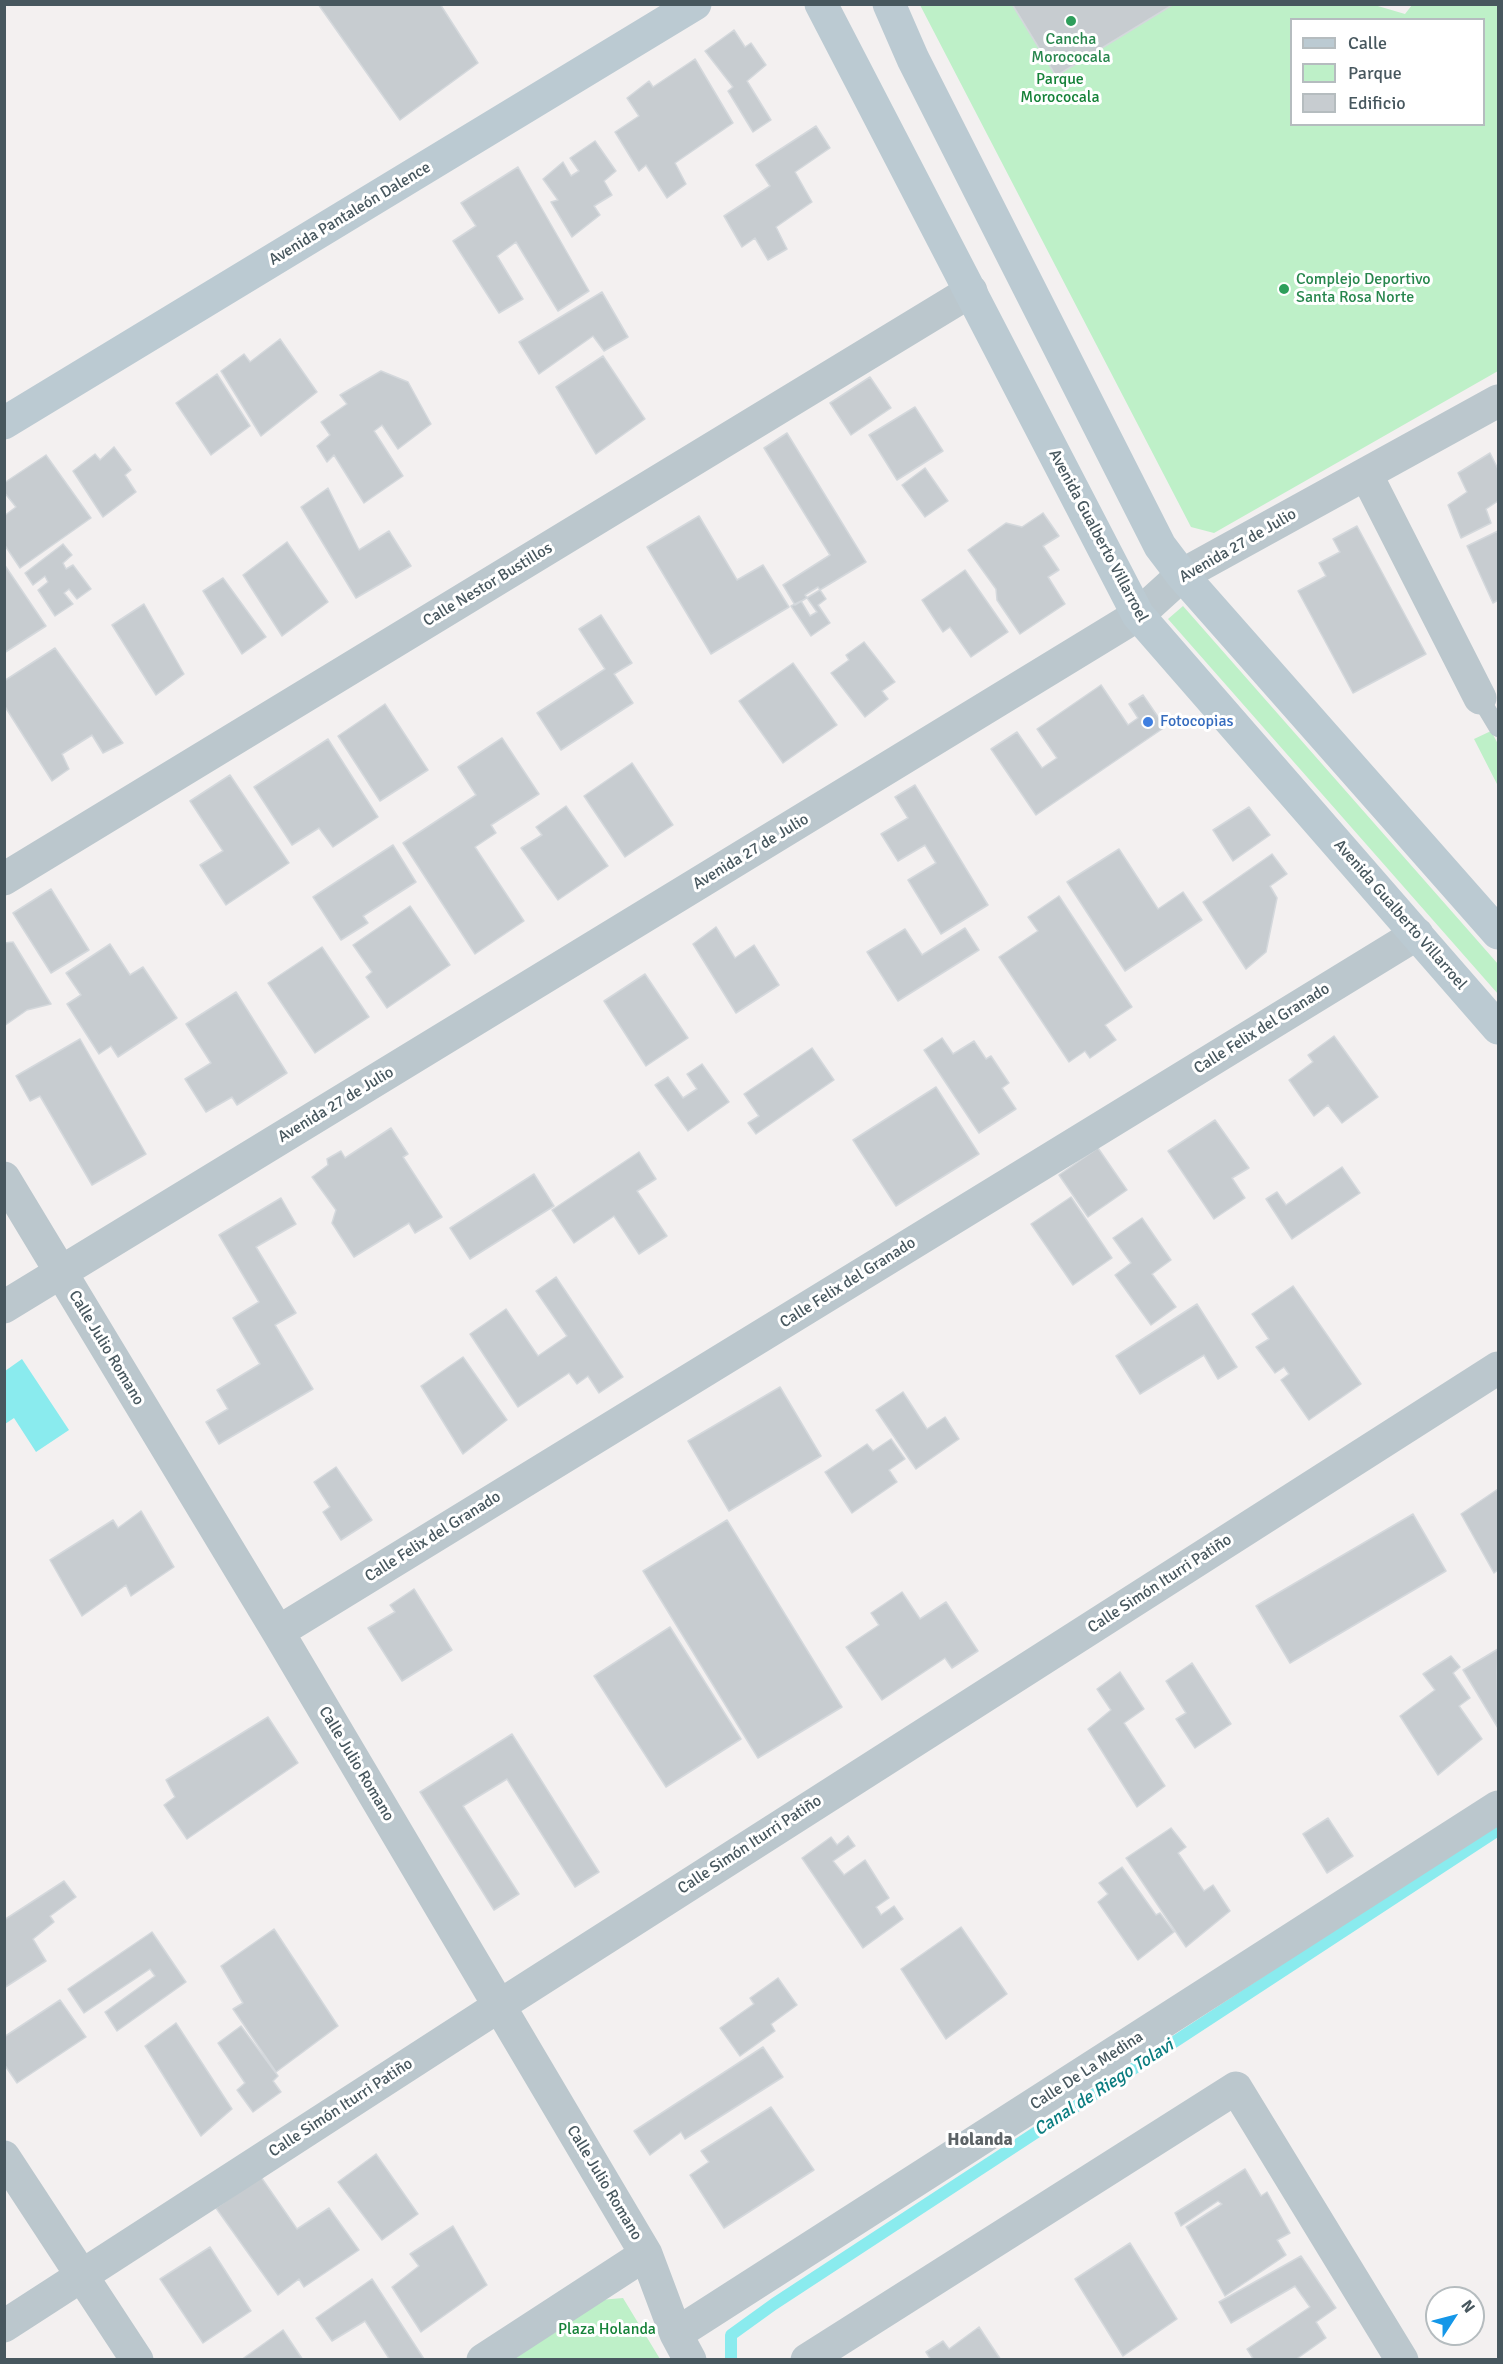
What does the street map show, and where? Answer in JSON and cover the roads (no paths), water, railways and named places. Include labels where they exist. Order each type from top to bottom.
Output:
[{"type":"main road","name":"Avenida Pantaleón Dalence","points":[[4,423],[695,4]]},
{"type":"main road","name":"Avenida Gualberto Villarroel","points":[[821,4],[1138,615],[1498,1028]]},
{"type":"main road","points":[[889,4],[919,70],[1155,535],[1182,575],[1498,933]]},
{"type":"street","name":"Calle Nestor Bustillos","points":[[4,879],[971,291]]},
{"type":"street","name":"Avenida 27 de Julio","points":[[4,1307],[1138,615],[1182,575],[1498,401]]},
{"type":"street","points":[[1366,474],[1480,698]]},
{"type":"street","name":"Calle Felix del Granado","points":[[278,1632],[1417,934]]},
{"type":"street","name":"Calle Julio Romano","points":[[4,1178],[278,1632],[646,2254],[683,2347]]},
{"type":"street","name":"Calle Simón Iturri Patiño","points":[[4,2326],[499,2006],[1498,1368]]},
{"type":"street","name":"Calle De La Medina","points":[[683,2347],[1498,1807]]},
{"type":"street","points":[[807,2360],[1236,2088],[1402,2360]]},
{"type":"street","points":[[4,2157],[137,2360]]},
{"type":"street","points":[[483,2360],[646,2254]]},
{"type":"lane","points":[[1480,698],[1498,728]]},
{"type":"water","points":[[22,1359],[69,1430],[36,1452],[14,1418],[5,1424],[5,1371]]},
{"type":"waterway","name":"Canal de Riego Tolavi","points":[[731,2360],[731,2335],[774,2304],[1498,1830]]},
{"type":"place","name":"Cancha Morococala","points":[[1071,21]]},
{"type":"place","name":"Complejo Deportivo Santa Rosa Norte","points":[[1284,289]]},
{"type":"place","name":"Fotocopias","points":[[1148,722]]},
{"type":"district","name":"Holanda","points":[[980,2140]]},
{"type":"park label","name":"Parque Morococala","points":[[1060,89]]},
{"type":"park label","name":"Plaza Holanda","points":[[607,2330]]}]
